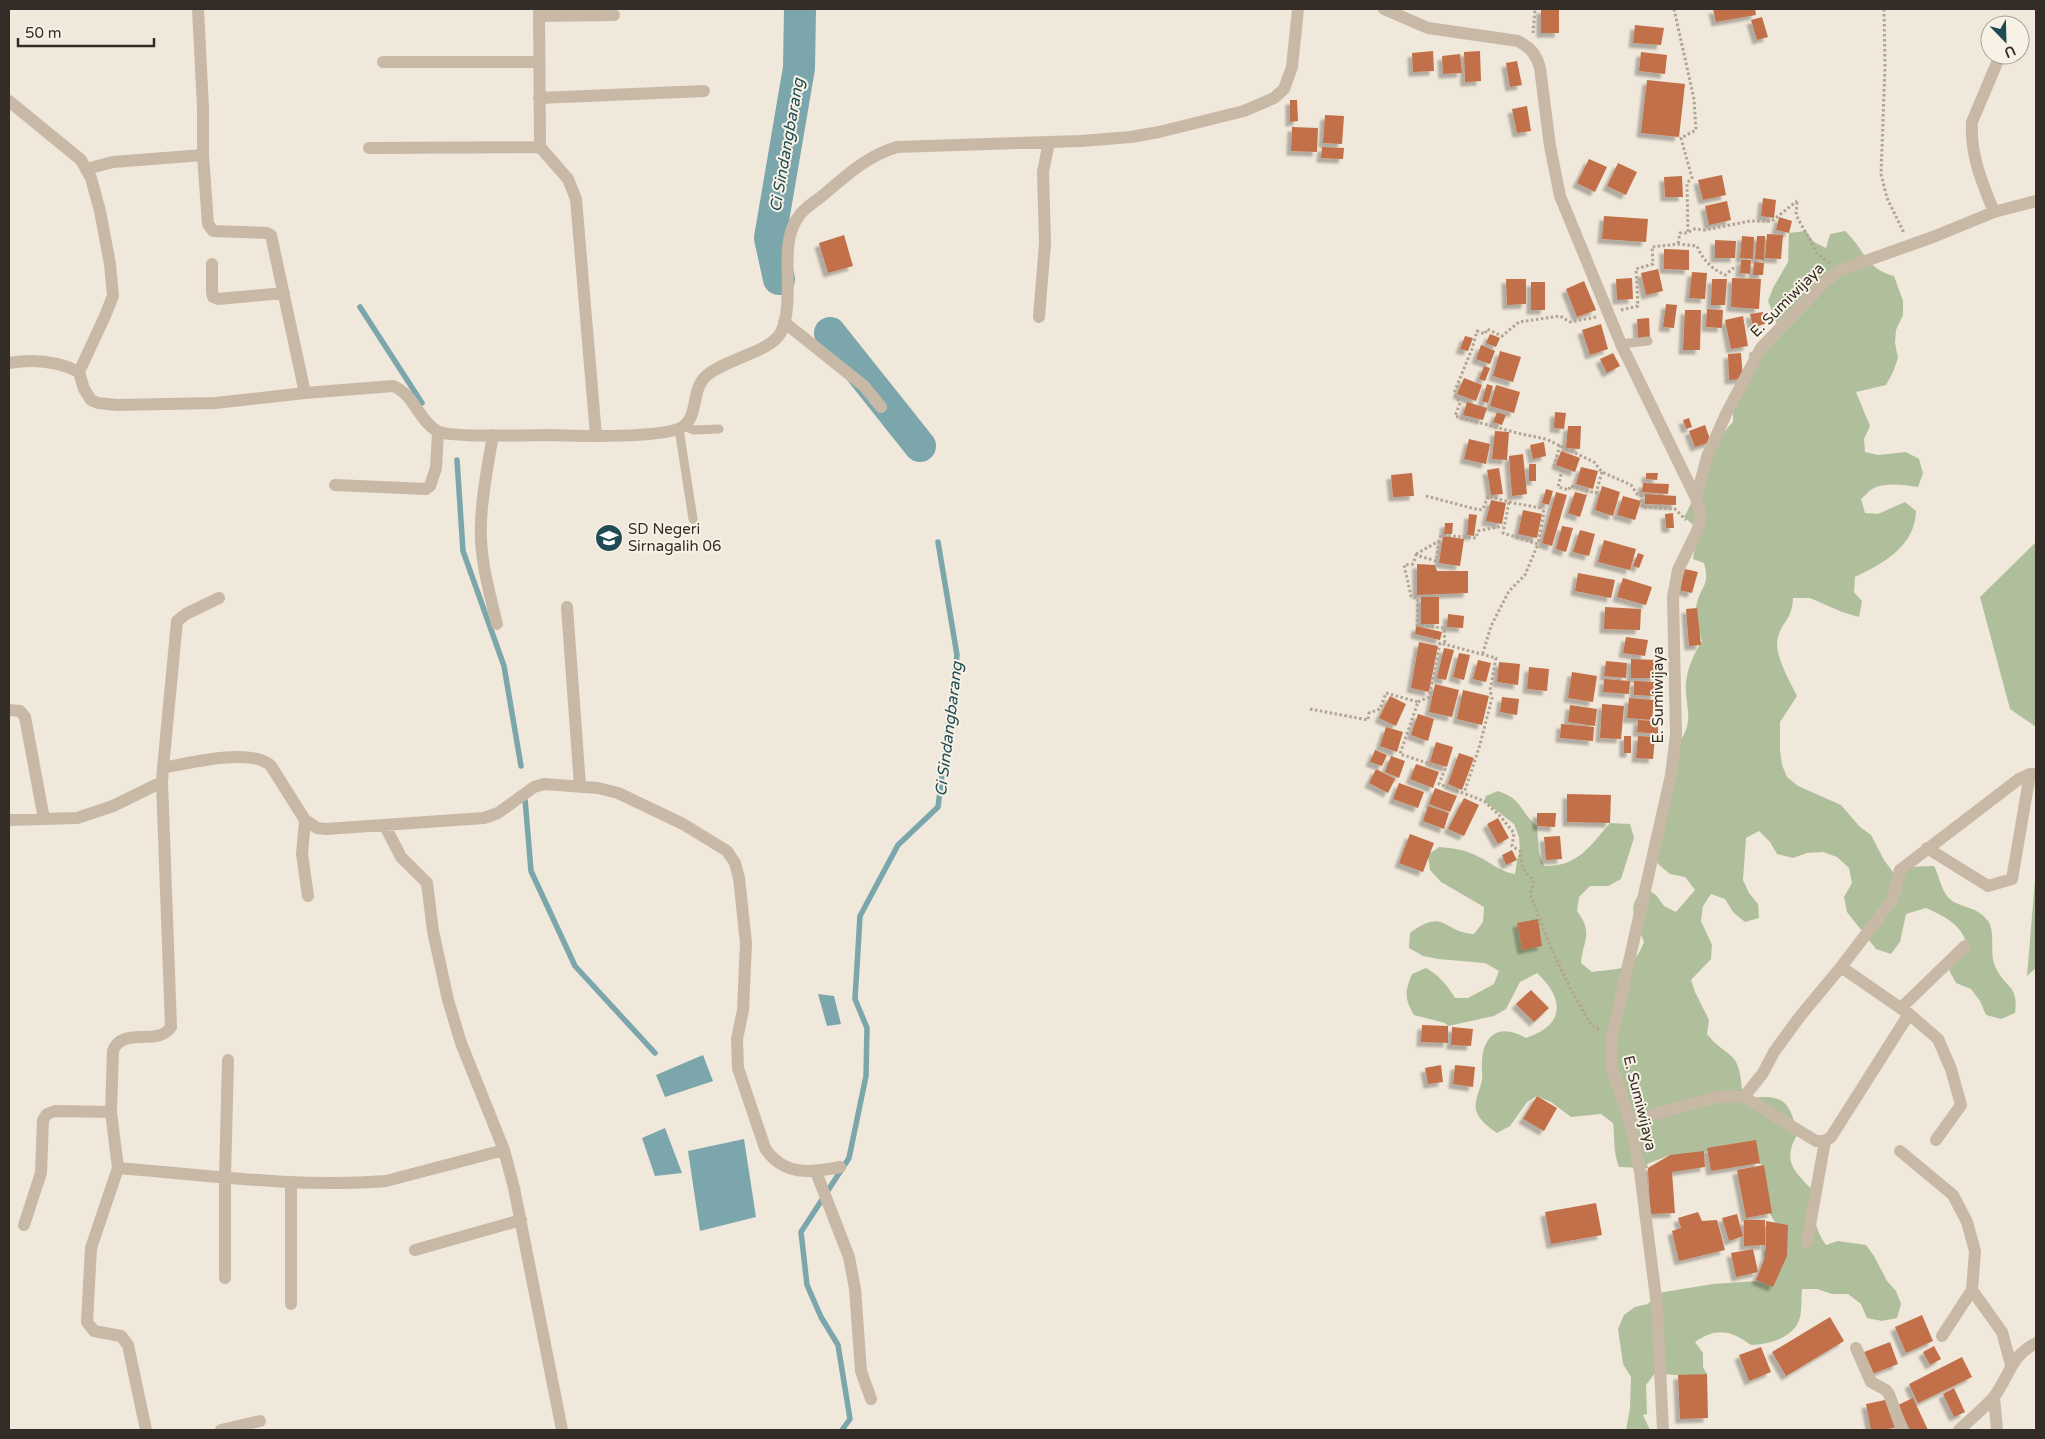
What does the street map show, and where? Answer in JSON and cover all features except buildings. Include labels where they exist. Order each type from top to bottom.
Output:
[{"type":"street","points":[[198,9],[203,100],[203,155],[210,229],[216,231],[267,233],[270,235],[305,393]]},
{"type":"street","points":[[9,363],[23,360],[46,361],[67,366],[79,372],[88,397],[98,403],[108,404],[216,403],[394,386],[402,389],[410,396],[424,418],[438,432],[493,435],[596,436],[663,432],[682,428],[692,413],[697,391],[703,379],[724,364],[770,344],[779,335],[784,322],[788,247],[791,230],[799,215],[862,163],[878,153],[897,147],[1105,140],[1159,132],[1244,111],[1274,98],[1284,89],[1289,79],[1298,9]]},
{"type":"street","points":[[1384,9],[1428,28],[1518,41],[1531,49],[1538,60],[1540,68],[1550,146],[1560,196],[1621,344],[1696,498]]},
{"type":"street","points":[[596,436],[576,199],[568,179],[540,147],[539,12],[614,15]]},
{"type":"street","points":[[383,62],[539,62]]},
{"type":"street","points":[[1994,212],[1977,170],[1971,133],[1972,122],[1996,65]]},
{"type":"street","points":[[539,98],[704,91]]},
{"type":"street","points":[[9,101],[81,160],[91,178],[100,211],[110,264],[112,296],[106,316],[79,372]]},
{"type":"street","points":[[1038,317],[1045,244],[1043,172],[1049,142]]},
{"type":"street","points":[[369,148],[540,147]]},
{"type":"street","points":[[86,169],[112,162],[203,155]]},
{"type":"street","name":"E. Sumiwijaya","points":[[1663,1430],[1657,1306],[1640,1172],[1630,1121],[1611,1065],[1612,1037],[1671,775],[1676,735],[1673,597],[1678,570],[1698,530],[1701,516],[1696,498],[1707,457],[1726,414],[1762,348],[1794,312],[1839,271],[1994,212],[2036,201]]},
{"type":"street","points":[[212,264],[213,297],[218,299],[284,294]]},
{"type":"street","points":[[784,322],[864,386],[881,407]]},
{"type":"street","points":[[335,485],[426,489],[430,486],[436,468],[438,432]]},
{"type":"street","points":[[493,435],[486,474],[481,523],[483,562],[497,624]]},
{"type":"street","points":[[146,1430],[128,1345],[121,1336],[94,1331],[87,1322],[91,1248],[118,1168],[111,1112],[113,1051],[115,1045],[128,1038],[162,1035],[170,1027],[162,782],[177,621],[186,614],[219,598]]},
{"type":"street","points":[[567,607],[580,786]]},
{"type":"street","points":[[9,710],[20,712],[25,717],[44,819]]},
{"type":"street","points":[[163,768],[215,758],[259,758],[271,766],[305,820],[317,828],[326,830],[484,818],[498,813],[534,787],[544,784],[580,786],[618,793],[683,824],[727,851],[735,863],[739,878],[746,944],[743,1010],[736,1039],[738,1068],[765,1148],[772,1158],[780,1164],[817,1178],[840,1167]]},
{"type":"street","points":[[1744,1097],[1801,1015],[1841,968],[1893,899],[1900,870],[2019,779],[2033,774]]},
{"type":"street","points":[[1927,848],[1988,886],[2012,879],[2033,774]]},
{"type":"street","points":[[9,820],[76,818],[94,813],[162,782]]},
{"type":"street","points":[[305,820],[302,854],[308,896]]},
{"type":"street","points":[[385,826],[401,857],[427,883],[433,931],[448,1000],[461,1044],[504,1150],[521,1220],[562,1430]]},
{"type":"street","points":[[1630,1121],[1717,1097],[1744,1097],[1816,1141],[1824,1141],[1831,1137],[1905,1011],[1965,946]]},
{"type":"street","points":[[1841,968],[1905,1011],[1938,1039],[1951,1069],[1961,1105],[1936,1140]]},
{"type":"street","points":[[226,1278],[225,1177],[228,1060]]},
{"type":"street","points":[[24,1224],[41,1173],[43,1120],[47,1114],[55,1111],[111,1112]]},
{"type":"street","points":[[1807,1242],[1824,1141]]},
{"type":"street","points":[[118,1168],[291,1183],[386,1180],[504,1150]]},
{"type":"street","points":[[1900,1151],[1953,1194],[1967,1222],[1975,1251],[1972,1290],[1942,1336]]},
{"type":"street","points":[[817,1178],[848,1257],[854,1289],[861,1372],[870,1398]]},
{"type":"street","points":[[291,1183],[291,1304]]},
{"type":"street","points":[[414,1250],[521,1220]]},
{"type":"street","points":[[1972,1290],[2002,1332],[2011,1365]]},
{"type":"street","points":[[1959,1430],[1994,1397],[2011,1365],[2031,1346],[2036,1344]]},
{"type":"street","points":[[1856,1348],[1871,1382],[1889,1394],[1902,1430]]},
{"type":"street","points":[[1994,1397],[1997,1430]]},
{"type":"street","points":[[221,1430],[260,1421]]},
{"type":"lane","points":[[1621,344],[1648,341]]},
{"type":"lane","points":[[693,518],[682,428],[694,430],[719,429]]},
{"type":"path","points":[[1531,49],[1535,9]]},
{"type":"path","points":[[1674,9],[1694,99],[1696,130],[1681,138],[1692,178],[1687,183],[1688,233]]},
{"type":"path","points":[[1884,9],[1885,66],[1881,174],[1887,198],[1909,245]]},
{"type":"path","points":[[1678,244],[1680,233],[1688,233],[1694,229],[1705,230],[1750,221],[1772,221],[1797,201],[1796,215],[1817,253],[1839,271]]},
{"type":"path","points":[[1698,530],[1675,509],[1642,507],[1642,496],[1637,494],[1631,485],[1602,472],[1594,462],[1560,445],[1546,439],[1455,416],[1460,403],[1454,392],[1472,350],[1477,331],[1485,334],[1487,329],[1502,336],[1519,322],[1560,316],[1570,322],[1638,306],[1636,268],[1653,264],[1652,247],[1678,244],[1697,246],[1701,256],[1708,261],[1714,270],[1725,275],[1736,266]]},
{"type":"path","points":[[1560,445],[1554,466],[1562,470],[1558,487],[1569,490],[1570,486],[1596,493],[1602,472]]},
{"type":"path","points":[[1426,496],[1479,510],[1482,509],[1488,496],[1540,508],[1544,512],[1538,544],[1525,575],[1510,591],[1491,626],[1482,656]]},
{"type":"path","points":[[1509,502],[1502,531],[1505,535],[1538,544]]},
{"type":"path","points":[[1416,554],[1436,561],[1441,535],[1476,538],[1478,531],[1503,526]]},
{"type":"path","points":[[1439,541],[1416,554],[1413,564],[1404,565],[1411,596],[1418,598],[1417,625],[1444,628],[1445,645]]},
{"type":"path","points":[[1310,709],[1368,720],[1369,713],[1380,709],[1386,692],[1418,702],[1430,697],[1440,643],[1473,651],[1482,656],[1496,658],[1490,690],[1492,698],[1479,748],[1464,793]]},
{"type":"path","points":[[1418,702],[1400,754],[1445,770],[1438,784],[1484,801],[1514,833],[1512,846],[1520,852],[1524,869],[1531,876],[1533,886],[1530,893],[1549,944],[1570,988],[1590,1025],[1612,1037]]},
{"type":"green space","points":[[1806,231],[1814,242],[1826,248],[1830,234],[1845,231],[1876,268],[1894,276],[1903,301],[1903,315],[1896,330],[1895,343],[1898,358],[1886,385],[1856,392],[1870,426],[1864,439],[1865,452],[1878,455],[1906,452],[1919,459],[1923,473],[1918,487],[1896,484],[1879,486],[1870,490],[1861,499],[1865,513],[1878,514],[1905,502],[1916,511],[1910,534],[1904,544],[1877,566],[1855,577],[1854,592],[1862,601],[1859,617],[1810,598],[1793,598],[1791,611],[1780,631],[1777,644],[1783,667],[1797,696],[1780,722],[1782,765],[1787,777],[1798,786],[1841,805],[1860,827],[1871,835],[1884,860],[1893,872],[1905,867],[1934,866],[1943,889],[1951,900],[1984,916],[1992,931],[1993,961],[2003,979],[2013,991],[2016,1004],[2015,1013],[2001,1019],[1986,1015],[1980,1001],[1971,989],[1956,983],[1949,970],[1968,948],[1958,927],[1947,919],[1926,908],[1906,914],[1900,942],[1891,954],[1876,949],[1847,912],[1844,897],[1852,883],[1849,868],[1837,857],[1823,852],[1807,853],[1793,858],[1777,854],[1770,842],[1759,831],[1746,838],[1743,880],[1749,893],[1758,904],[1759,918],[1745,922],[1733,912],[1725,899],[1711,894],[1703,906],[1701,921],[1712,945],[1711,959],[1691,980],[1709,1020],[1707,1034],[1735,1060],[1742,1089],[1753,1098],[1772,1097],[1785,1103],[1789,1109],[1797,1135],[1790,1153],[1791,1160],[1797,1173],[1815,1193],[1815,1220],[1826,1245],[1838,1241],[1866,1245],[1887,1281],[1896,1291],[1901,1304],[1897,1318],[1882,1321],[1867,1318],[1861,1304],[1848,1294],[1832,1294],[1817,1289],[1802,1289],[1800,1317],[1793,1330],[1787,1335],[1766,1343],[1751,1345],[1737,1336],[1723,1332],[1703,1337],[1695,1342],[1703,1353],[1703,1367],[1707,1374],[1685,1376],[1655,1373],[1646,1385],[1647,1414],[1643,1415],[1650,1430],[1626,1430],[1630,1408],[1631,1377],[1623,1364],[1618,1329],[1624,1315],[1635,1307],[1648,1304],[1658,1293],[1713,1284],[1757,1281],[1764,1269],[1764,1253],[1778,1227],[1750,1182],[1763,1165],[1711,1150],[1696,1154],[1670,1155],[1647,1164],[1648,1168],[1619,1167],[1615,1151],[1613,1123],[1601,1114],[1571,1117],[1551,1102],[1537,1096],[1527,1102],[1510,1126],[1497,1133],[1482,1121],[1476,1110],[1476,1099],[1482,1080],[1483,1051],[1486,1043],[1490,1037],[1502,1031],[1526,1038],[1539,1033],[1554,1019],[1557,1010],[1553,992],[1537,973],[1520,982],[1506,1009],[1494,1016],[1448,1026],[1445,1023],[1414,1015],[1407,999],[1408,985],[1412,974],[1426,968],[1443,981],[1455,998],[1468,998],[1494,984],[1499,971],[1485,963],[1423,956],[1409,948],[1410,933],[1421,925],[1437,921],[1463,932],[1474,934],[1483,922],[1484,907],[1441,882],[1430,870],[1428,855],[1439,847],[1470,853],[1500,869],[1515,874],[1520,851],[1519,837],[1514,824],[1484,801],[1486,796],[1498,791],[1513,798],[1537,826],[1539,853],[1544,866],[1566,863],[1575,859],[1589,847],[1610,823],[1630,824],[1634,838],[1621,879],[1608,886],[1590,886],[1579,897],[1577,911],[1585,925],[1586,931],[1581,963],[1592,972],[1625,967],[1640,952],[1644,942],[1635,920],[1633,908],[1639,895],[1645,888],[1656,895],[1664,906],[1676,912],[1695,890],[1685,877],[1670,874],[1658,864],[1656,849],[1679,743],[1687,726],[1686,682],[1688,671],[1702,641],[1697,622],[1696,608],[1706,581],[1706,571],[1704,563],[1693,559],[1698,529],[1684,517],[1718,442],[1733,422],[1733,407],[1750,368],[1749,353],[1761,348],[1779,329],[1768,301],[1788,262],[1789,233]]},
{"type":"green space","points":[[2036,542],[2036,727],[2010,709],[1980,597]]},
{"type":"green space","points":[[2036,868],[2036,968],[2027,976]]},
{"type":"water","points":[[818,994],[834,996],[841,1024],[827,1026]]},
{"type":"water","points":[[703,1055],[713,1081],[665,1097],[656,1075]]},
{"type":"water","points":[[665,1128],[682,1173],[655,1176],[642,1138]]},
{"type":"water","points":[[744,1139],[756,1217],[700,1231],[688,1151]]},
{"type":"waterway","name":"Ci Sindangbarang","points":[[779,279],[770,238],[799,68],[800,9]]},
{"type":"waterway","points":[[360,307],[422,403]]},
{"type":"waterway","name":"Ci Sindangbarang","points":[[830,333],[920,446]]},
{"type":"waterway","points":[[457,460],[463,551],[504,666],[521,766]]},
{"type":"waterway","name":"Ci Sindangbarang","points":[[842,1430],[850,1419],[838,1345],[821,1317],[807,1285],[801,1232],[849,1158],[866,1076],[867,1028],[855,999],[860,916],[898,845],[938,807],[957,655],[938,542]]},
{"type":"waterway","points":[[525,799],[531,871],[575,966],[655,1053]]},
{"type":"place","name":"SD Negeri Sirnagalih 06","points":[[609,538]]}]
